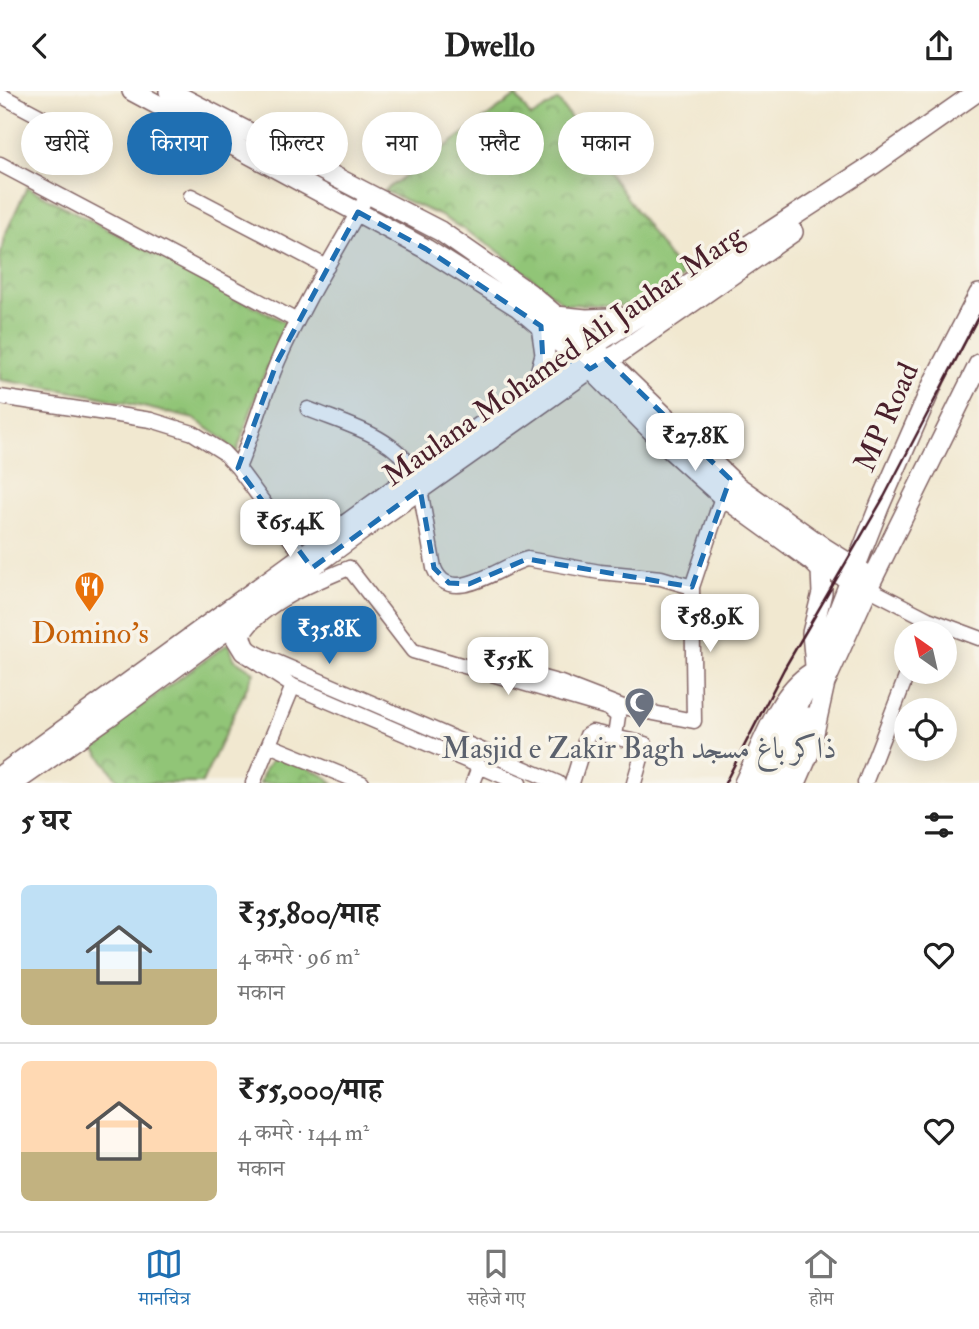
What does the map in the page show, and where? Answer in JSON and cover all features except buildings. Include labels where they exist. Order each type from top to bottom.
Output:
[{"type":"main road","points":[[132,91],[438,256],[518,307],[548,321],[642,316]]},
{"type":"main road","points":[[169,91],[440,231],[529,293],[548,321],[591,358],[671,450],[818,554],[861,579],[793,733],[761,783]]},
{"type":"main road","name":"Maulana Mohamed Ali Jauhar Marg","points":[[0,776],[308,562],[591,358],[642,316],[874,164],[978,91]]},
{"type":"main road","name":"Maulana Mohamed Ali Jauhar Marg","points":[[14,783],[228,630],[308,562],[341,546],[537,385],[591,358],[618,354],[979,103]]},
{"type":"main road","name":"MP Road","points":[[861,579],[879,507],[935,379],[979,294]]},
{"type":"main road","points":[[537,385],[545,354],[548,321]]},
{"type":"main road","name":"MP Road","points":[[861,579],[979,364]]},
{"type":"main road","points":[[818,554],[866,536],[879,507]]},
{"type":"main road","points":[[796,783],[810,751],[820,677],[812,633],[822,593],[818,554]]},
{"type":"main road","points":[[744,783],[788,693],[800,680],[820,677]]},
{"type":"main road","points":[[778,783],[793,733]]},
{"type":"street","points":[[0,95],[32,112]]},
{"type":"street","points":[[0,164],[297,321]]},
{"type":"street","points":[[238,468],[254,431],[277,362],[368,194]]},
{"type":"street","points":[[191,197],[327,267]]},
{"type":"street","points":[[0,397],[131,417],[193,433],[209,442],[238,468],[308,562]]},
{"type":"street","points":[[308,409],[388,442],[409,463],[418,482],[434,568],[437,575],[449,583],[469,584],[527,559],[600,572],[661,578],[692,587]]},
{"type":"street","points":[[341,546],[411,636],[425,646],[561,683],[623,707],[694,721],[692,587],[726,487]]},
{"type":"street","points":[[558,783],[268,659],[245,644],[244,633],[257,617],[312,583],[349,568],[413,651],[608,708],[618,716],[615,736]]},
{"type":"street","points":[[861,579],[919,621]]},
{"type":"street","points":[[228,630],[242,653],[293,686],[519,783]]},
{"type":"street","points":[[957,633],[979,638]]},
{"type":"street","points":[[865,783],[903,684]]},
{"type":"street","points":[[253,783],[293,686]]},
{"type":"street","points":[[589,783],[572,781],[589,732],[645,744],[634,783]]},
{"type":"street","points":[[269,745],[362,783]]},
{"type":"street","points":[[473,783],[479,767]]},
{"type":"highlighted area","points":[[358,212],[426,249],[541,326],[544,380],[576,357],[590,369],[606,359],[730,479],[692,587],[527,559],[469,584],[449,583],[434,568],[420,489],[312,568],[238,468],[277,362]]},
{"type":"green space","points":[[516,96],[527,112],[494,112]]},
{"type":"green space","points":[[558,100],[566,112],[558,112],[558,175],[611,175],[683,277],[632,306],[564,304],[493,247],[439,215],[384,191],[406,175],[442,175],[442,149],[456,139],[456,175],[544,175],[544,112],[539,112]]},
{"type":"green space","points":[[27,187],[288,324],[261,382],[236,454],[223,439],[194,419],[92,395],[0,380],[0,259],[4,237]]},
{"type":"green space","points":[[229,643],[234,659],[254,672],[202,783],[120,783],[90,742]]},
{"type":"green space","points":[[275,756],[313,770],[334,783],[260,783],[265,769]]},
{"type":"railway","points":[[725,783],[784,669],[884,497],[979,315]]},
{"type":"place","name":"Domino's","points":[[90,614]]},
{"type":"place","name":"Masjid e Zakir Bagh ذاکر باغ مسجد","points":[[639,729]]}]
